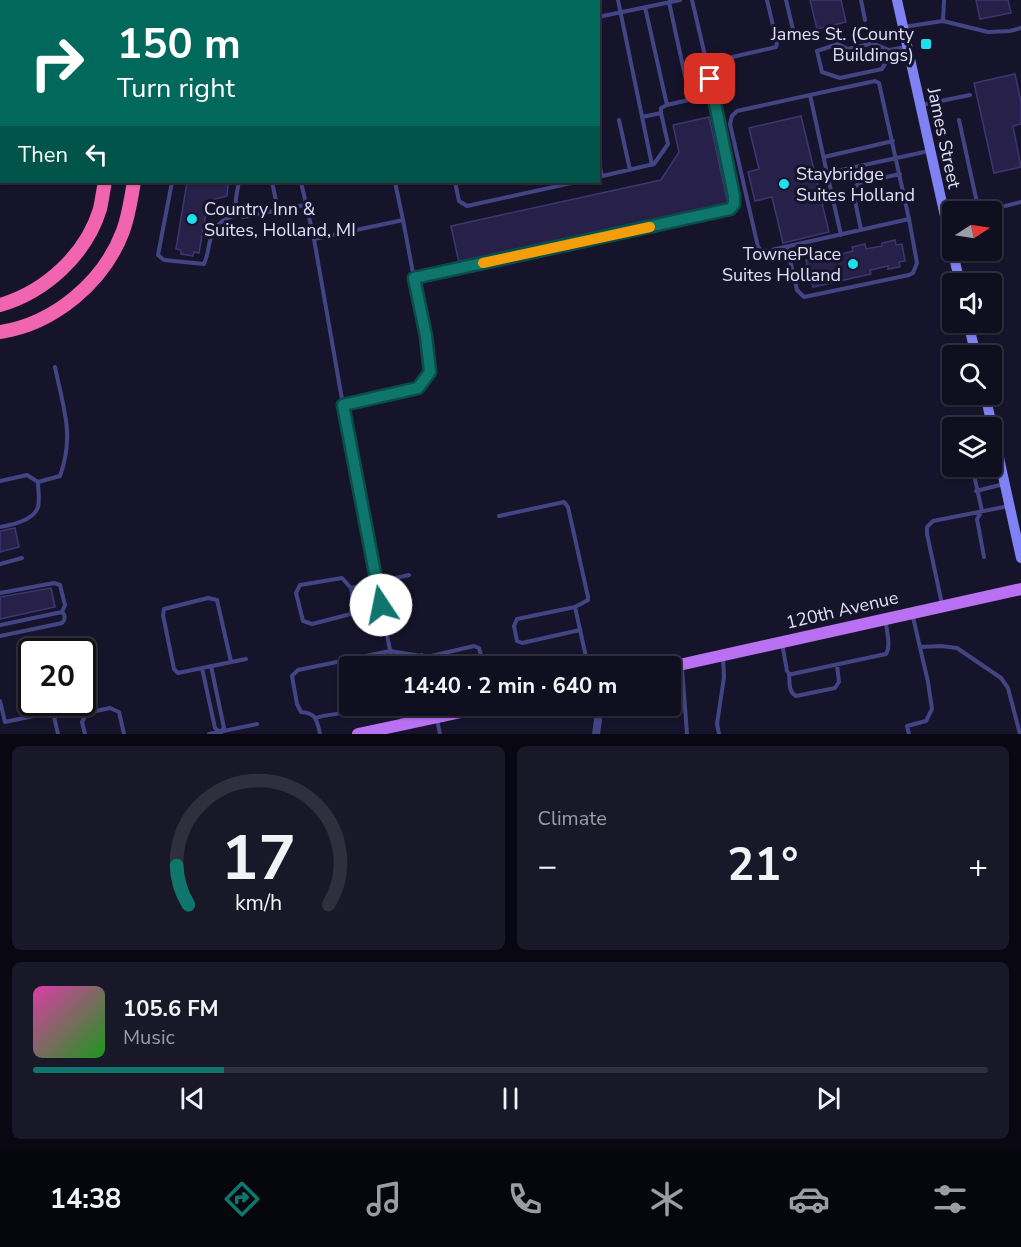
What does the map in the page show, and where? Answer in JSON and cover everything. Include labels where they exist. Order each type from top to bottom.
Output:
[{"type":"highway","points":[[0,305],[39,287],[71,260],[94,223],[105,183]]},
{"type":"highway","points":[[0,332],[28,325],[50,314],[90,283],[106,264],[119,241],[127,219],[134,183]]},
{"type":"main road","name":"120th Avenue","points":[[681,665],[1021,589]]},
{"type":"main road","points":[[358,734],[442,716]]},
{"type":"street","name":"James Street","points":[[897,0],[930,151],[944,201]]},
{"type":"street","points":[[1002,472],[1014,513],[1021,558]]},
{"type":"street","points":[[596,734],[597,716]]},
{"type":"lane","points":[[618,0],[652,165]]},
{"type":"lane","points":[[600,17],[645,8],[660,2],[680,0]]},
{"type":"lane","points":[[414,278],[730,209],[734,204],[734,196],[714,94],[692,0]]},
{"type":"lane","points":[[706,63],[776,47],[767,0]]},
{"type":"lane","points":[[786,0],[795,38]]},
{"type":"lane","points":[[861,0],[865,20]]},
{"type":"lane","points":[[943,21],[944,0]]},
{"type":"lane","points":[[669,2],[690,99]]},
{"type":"lane","points":[[645,8],[667,105]]},
{"type":"lane","points":[[903,27],[943,21],[988,32],[1021,28]]},
{"type":"lane","points":[[889,50],[888,58],[882,69],[840,78],[822,72],[817,51],[838,44],[848,49],[870,44],[889,50],[907,47]]},
{"type":"lane","points":[[787,247],[797,290],[804,297],[913,273],[917,263],[909,219],[900,174],[879,83],[875,81],[738,111],[732,116],[730,124],[758,247],[761,250],[787,247],[909,219]]},
{"type":"lane","points":[[600,176],[654,164],[668,144],[661,113],[662,108],[714,94]]},
{"type":"lane","points":[[920,105],[970,94]]},
{"type":"lane","points":[[810,95],[841,235]]},
{"type":"lane","points":[[642,117],[661,113]]},
{"type":"lane","points":[[619,120],[630,170]]},
{"type":"lane","points":[[959,120],[977,201]]},
{"type":"lane","points":[[824,157],[893,141]]},
{"type":"lane","points":[[827,173],[930,151]]},
{"type":"lane","points":[[861,230],[854,188],[859,183],[900,174]]},
{"type":"lane","points":[[172,183],[158,255],[164,260],[204,264],[211,236],[219,223],[238,214]]},
{"type":"lane","points":[[239,183],[235,209],[243,217],[305,205]]},
{"type":"lane","points":[[272,183],[278,210]]},
{"type":"lane","points":[[301,183],[314,240],[391,656]]},
{"type":"lane","points":[[343,405],[418,388],[430,372],[426,336],[395,183]]},
{"type":"lane","points":[[455,183],[459,201],[467,206],[571,183]]},
{"type":"lane","points":[[1002,207],[1021,202]]},
{"type":"lane","points":[[314,240],[403,220]]},
{"type":"lane","points":[[38,482],[60,476],[65,460],[68,428],[55,367]]},
{"type":"lane","points":[[0,481],[27,475],[38,482],[39,498],[37,510],[30,517],[9,526],[0,527]]},
{"type":"lane","points":[[974,477],[982,511],[977,519],[984,557]]},
{"type":"lane","points":[[976,491],[1005,484]]},
{"type":"lane","points":[[499,516],[564,502],[568,507],[588,600],[575,607],[517,619],[514,626],[517,641],[522,643],[580,630]]},
{"type":"lane","points":[[943,606],[927,527],[933,521],[982,511],[1014,513]]},
{"type":"lane","points":[[0,564],[22,558]]},
{"type":"lane","points":[[351,588],[410,575]]},
{"type":"lane","points":[[342,578],[351,588],[354,609],[351,614],[312,624],[303,621],[296,592],[300,585],[342,578]]},
{"type":"lane","points":[[0,593],[54,582],[60,585],[65,605],[62,612],[65,619],[62,622],[0,636]]},
{"type":"lane","points":[[231,662],[217,600],[208,598],[164,609],[163,615],[174,669],[178,673],[246,659]]},
{"type":"lane","points":[[575,607],[586,656]]},
{"type":"lane","points":[[0,625],[62,612]]},
{"type":"lane","points":[[909,734],[907,726],[926,721],[932,709],[912,613]]},
{"type":"lane","points":[[789,674],[886,654],[889,647],[886,619]]},
{"type":"lane","points":[[782,642],[790,688],[792,694],[796,696],[835,688],[839,682],[837,665]]},
{"type":"lane","points":[[431,656],[474,646],[479,648],[481,656]]},
{"type":"lane","points":[[920,646],[957,648],[1001,678],[1008,688],[1020,734]]},
{"type":"lane","points":[[367,656],[390,651],[422,655]]},
{"type":"lane","points":[[719,734],[717,724],[724,677],[722,655]]},
{"type":"lane","points":[[320,734],[316,718],[309,712],[301,712],[297,704],[292,676],[298,669],[339,661]]},
{"type":"lane","points":[[211,666],[224,728],[221,733]]},
{"type":"lane","points":[[202,668],[215,728],[221,733]]},
{"type":"lane","points":[[681,697],[687,734]]},
{"type":"lane","points":[[210,702],[218,700]]},
{"type":"lane","points":[[0,701],[5,722],[53,712],[58,734]]},
{"type":"lane","points":[[85,734],[82,722],[87,713],[110,708],[119,712],[124,734]]},
{"type":"lane","points":[[316,718],[326,714],[339,715]]},
{"type":"lane","points":[[402,716],[404,724]]},
{"type":"lane","points":[[437,717],[440,734]]},
{"type":"lane","points":[[209,734],[257,724]]},
{"type":"building","points":[[810,0],[841,0],[846,22],[817,29]]},
{"type":"building","points":[[976,0],[1008,0],[1011,13],[980,19]]},
{"type":"building","points":[[1015,74],[1021,102],[1021,124],[1013,126],[1021,167],[994,173],[974,83]]},
{"type":"building","name":"Staybridge Suites Holland","points":[[801,116],[829,232],[783,243],[772,197],[755,201],[748,172],[759,169],[749,128]]},
{"type":"building","points":[[709,117],[728,204],[459,263],[451,226],[661,180],[679,152],[673,125]]},
{"type":"building","name":"Country Inn & Suites, Holland, MI","points":[[187,183],[228,185],[227,196],[208,201],[199,253],[194,252],[193,256],[181,254],[181,250],[176,249]]},
{"type":"building","name":"TownePlace Suites Holland","points":[[895,240],[896,245],[902,244],[905,261],[899,262],[900,267],[888,269],[888,266],[870,270],[871,274],[813,287],[811,280],[806,282],[803,267],[807,265],[806,260],[841,255],[853,251],[852,247],[865,244],[866,249],[882,246],[882,243]]},
{"type":"building","points":[[15,528],[19,547],[0,552],[0,531]]},
{"type":"building","points":[[51,588],[55,607],[0,619],[0,597]]},
{"type":"slow traffic","points":[[483,263],[650,227]]},
{"type":"place","name":"James St. (County Buildings)","points":[[926,44]]},
{"type":"place","name":"Staybridge Suites Holland","points":[[784,184]]},
{"type":"place","name":"Country Inn & Suites, Holland, MI","points":[[192,219]]},
{"type":"place","name":"TownePlace Suites Holland","points":[[853,264]]},
{"type":"route","points":[[381,605],[343,405],[418,388],[430,372],[426,336],[414,278],[730,209],[734,204],[734,196],[710,79]]}]
